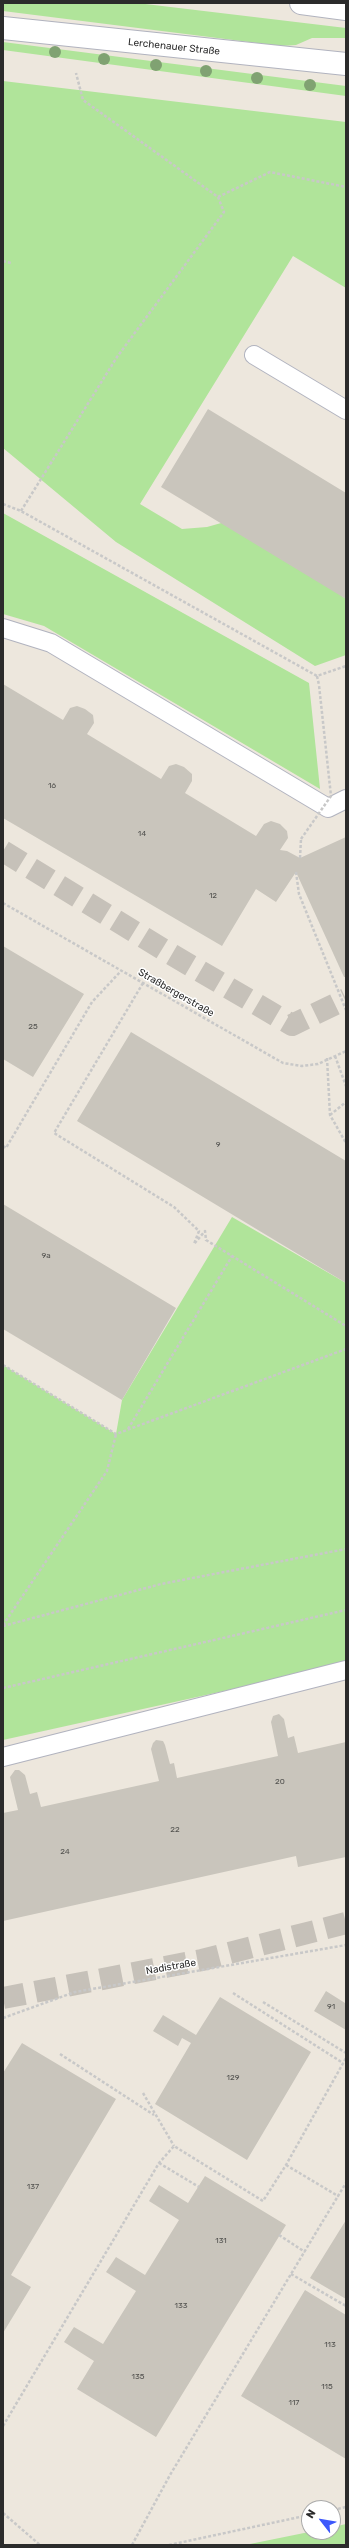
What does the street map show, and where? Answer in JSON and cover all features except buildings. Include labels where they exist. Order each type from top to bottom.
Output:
[{"type":"main road","points":[[301,3],[346,10]]},
{"type":"main road","name":"Lerchenauer Straße","points":[[3,28],[346,64]]},
{"type":"lane","points":[[254,355],[346,410]]},
{"type":"lane","points":[[3,628],[51,643],[328,808],[346,799]]},
{"type":"lane","points":[[3,1757],[346,1670]]},
{"type":"path","points":[[21,511],[117,357],[224,212],[218,197],[83,100],[76,72]]},
{"type":"path","points":[[218,197],[270,172],[346,187]]},
{"type":"path","points":[[3,261],[11,263]]},
{"type":"path","points":[[3,504],[21,511],[317,676],[346,666]]},
{"type":"path","points":[[300,858],[301,839],[331,796],[317,676]]},
{"type":"path","points":[[296,872],[299,894],[346,1010]]},
{"type":"path","name":"Straßbergerstraße","points":[[3,903],[282,1063],[302,1066],[318,1064],[346,1051]]},
{"type":"path","points":[[3,1146],[6,1148],[92,1002],[121,971]]},
{"type":"path","points":[[143,983],[54,1133],[174,1207],[199,1231],[194,1244],[205,1231],[206,1240],[346,1326]]},
{"type":"path","points":[[335,1056],[346,1086]]},
{"type":"path","points":[[327,1059],[330,1115],[346,1143]]},
{"type":"path","points":[[330,1115],[346,1102]]},
{"type":"path","points":[[128,1429],[232,1256]]},
{"type":"path","points":[[116,1434],[346,1349]]},
{"type":"path","points":[[3,1365],[116,1434]]},
{"type":"path","points":[[3,1626],[107,1471],[116,1434]]},
{"type":"path","points":[[3,1626],[162,1584],[346,1550]]},
{"type":"path","points":[[3,1688],[346,1610]]},
{"type":"path","name":"Nadistraße","points":[[3,2018],[75,1992],[346,1945]]},
{"type":"path","points":[[233,1993],[343,2063]]},
{"type":"path","points":[[263,2002],[346,2053]]},
{"type":"path","points":[[60,2054],[154,2115]]},
{"type":"path","points":[[142,2093],[174,2146],[263,2201],[286,2165],[346,2058]]},
{"type":"path","points":[[3,2426],[159,2162],[174,2146]]},
{"type":"path","points":[[159,2162],[198,2187]]},
{"type":"path","points":[[286,2165],[338,2196]]},
{"type":"path","points":[[132,2545],[170,2475],[346,2183]]},
{"type":"path","points":[[279,2235],[305,2252]]},
{"type":"path","points":[[291,2274],[346,2306]]},
{"type":"path","points":[[3,2513],[40,2545]]},
{"type":"path","points":[[168,2545],[301,2517]]},
{"type":"green space","points":[[3,3],[137,3],[346,28],[346,38],[312,38],[296,45],[281,46],[3,11]]},
{"type":"green space","points":[[3,42],[346,86],[346,96],[3,50]]},
{"type":"green space","points":[[3,81],[346,122],[346,288],[293,256],[140,504],[182,529],[207,527],[246,516],[339,570],[342,596],[346,599],[346,655],[315,666],[116,542],[3,448]]},
{"type":"green space","points":[[3,513],[309,683],[320,789],[44,626],[3,614]]},
{"type":"green space","points":[[232,1217],[346,1283],[346,1664],[3,1740],[3,1365],[116,1434],[122,1400]]},
{"type":"green space","points":[[346,2524],[346,2545],[245,2545],[301,2534],[301,2540],[341,2540],[341,2525]]},
{"type":"tunnel","points":[[3,851],[164,950],[292,1025],[346,999]]},
{"type":"tunnel","points":[[3,1998],[202,1960],[346,1923]]}]
